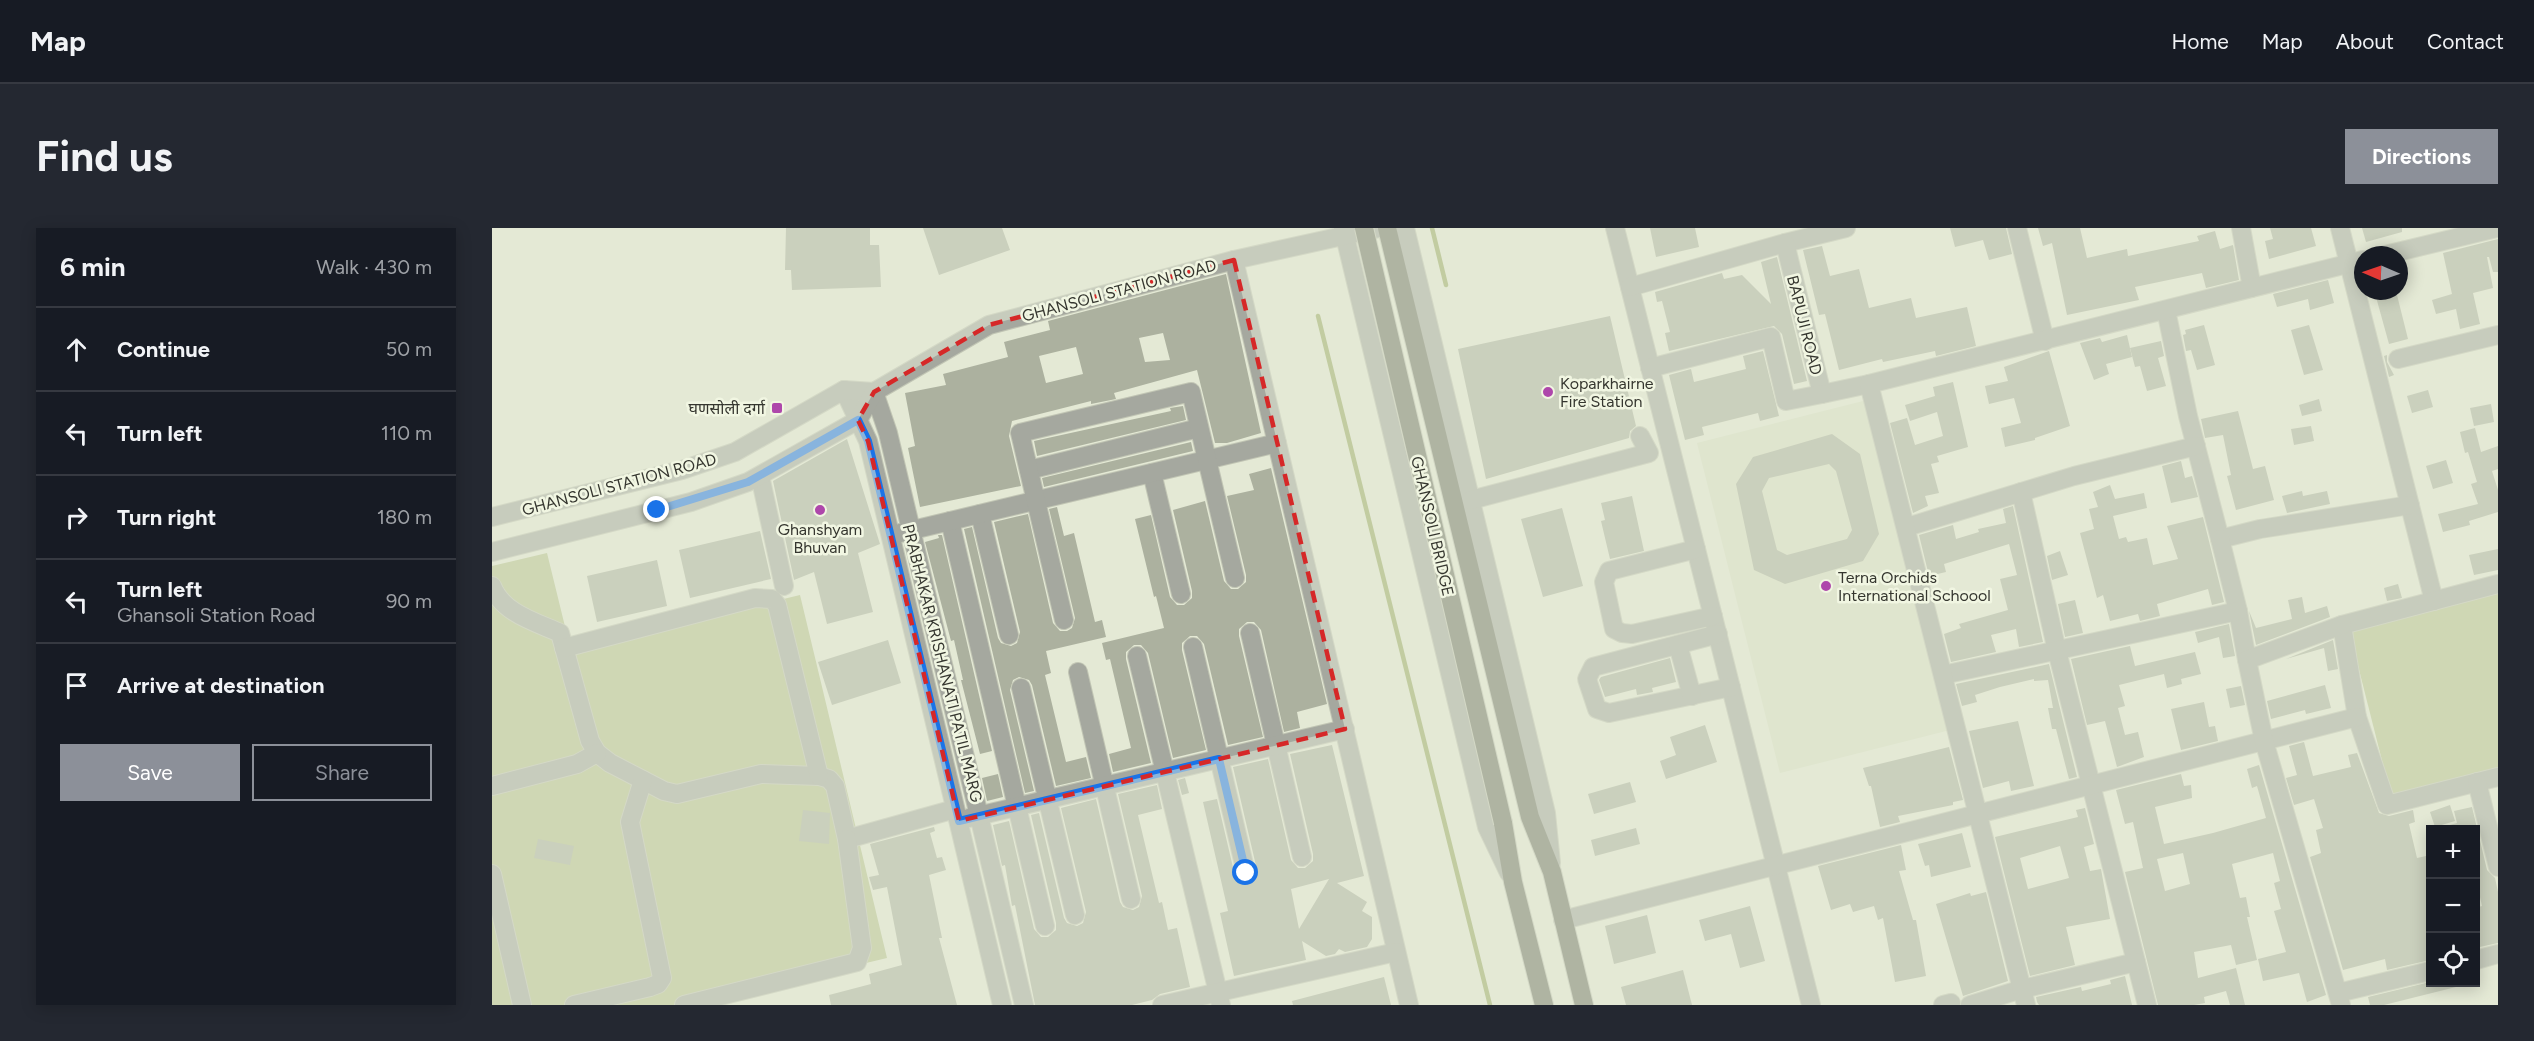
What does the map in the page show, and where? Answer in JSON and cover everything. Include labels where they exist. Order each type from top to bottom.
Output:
[{"type":"main road","name":"GHANSOLI BRIDGE","points":[[1364,228],[1503,823],[1513,882],[1544,1005]]},
{"type":"main road","name":"GHANSOLI BRIDGE","points":[[1387,228],[1530,817],[1552,872],[1584,1005]]},
{"type":"street","name":"GHANSOLI STATION ROAD","points":[[874,392],[989,325],[1344,232],[1379,228]]},
{"type":"street","points":[[1405,228],[1546,813],[1552,872]]},
{"type":"street","points":[[1615,228],[1811,1005]]},
{"type":"street","points":[[1628,281],[1846,228]]},
{"type":"street","points":[[2017,228],[2045,341]]},
{"type":"street","points":[[2241,228],[2252,288]]},
{"type":"street","points":[[2340,228],[2354,258]]},
{"type":"street","points":[[2408,249],[2497,228]]},
{"type":"street","points":[[1344,232],[1487,827],[1513,882]]},
{"type":"street","name":"BAPUJI ROAD","points":[[1785,243],[1822,394],[2045,341],[2354,262]]},
{"type":"street","points":[[1628,281],[1708,255]]},
{"type":"street","points":[[1233,260],[1409,1005]]},
{"type":"street","points":[[2364,300],[2434,601]]},
{"type":"street","points":[[2166,310],[2196,446],[2238,611],[2264,741],[2339,999],[2426,972]]},
{"type":"street","points":[[2398,359],[2498,335]]},
{"type":"street","points":[[1650,368],[1772,337],[1786,401],[1822,394]]},
{"type":"street","points":[[1869,384],[2024,997]]},
{"type":"street","name":"GHANSOLI STATION ROAD","points":[[492,517],[682,470],[735,452],[844,390]]},
{"type":"street","points":[[844,390],[874,392],[858,420]]},
{"type":"street","name":"PRABHAKAR KRISHANATI PATIL MARG","points":[[844,390],[868,441],[1002,1005]]},
{"type":"street","name":"PRABHAKAR KRISHANATI PATIL MARG","points":[[874,392],[888,434],[1024,1005]]},
{"type":"street","points":[[1064,620],[1020,433],[1191,392],[1235,578]]},
{"type":"street","name":"GHANSOLI STATION ROAD","points":[[492,552],[691,502],[748,482],[858,420]]},
{"type":"street","points":[[1029,470],[1199,428]]},
{"type":"street","points":[[1471,501],[1649,453],[1640,436]]},
{"type":"street","points":[[889,536],[1277,443]]},
{"type":"street","points":[[1906,527],[2074,476],[2196,446]]},
{"type":"street","points":[[1152,473],[1181,594]]},
{"type":"street","points":[[760,476],[784,586]]},
{"type":"street","points":[[2021,492],[2057,651],[2148,1005]]},
{"type":"street","points":[[2220,539],[2260,529],[2410,505]]},
{"type":"street","points":[[980,514],[1008,635]]},
{"type":"street","points":[[950,521],[1045,926]]},
{"type":"street","points":[[1696,549],[1609,571],[1604,582],[1614,629],[1632,634],[1713,616]]},
{"type":"street","points":[[2247,660],[2342,625],[2498,585]]},
{"type":"street","points":[[492,586],[502,603],[512,610],[560,633],[590,741],[597,753],[643,780],[677,794],[755,774],[819,776],[829,779],[835,786],[848,839],[862,948],[857,962],[684,1005]]},
{"type":"street","points":[[564,648],[755,597],[772,599],[777,606],[819,776]]},
{"type":"street","points":[[492,617],[512,610]]},
{"type":"street","points":[[1943,675],[2238,611]]},
{"type":"street","points":[[2342,625],[2357,717],[2387,805],[2498,777]]},
{"type":"street","points":[[1250,633],[1302,857]]},
{"type":"street","points":[[1718,634],[1593,668],[1587,679],[1597,709],[1609,713],[1731,687]]},
{"type":"street","points":[[1678,645],[1692,696]]},
{"type":"street","points":[[1193,647],[1246,873]]},
{"type":"street","points":[[1137,657],[1219,998]]},
{"type":"street","points":[[1078,672],[1131,899]]},
{"type":"street","points":[[1021,688],[1075,915]]},
{"type":"street","points":[[1563,920],[2357,717]]},
{"type":"street","points":[[848,839],[957,815],[980,816],[1345,729]]},
{"type":"street","points":[[492,786],[577,764],[597,753]]},
{"type":"street","points":[[574,1005],[650,987],[658,984],[662,978],[630,828],[632,813],[643,780]]},
{"type":"street","points":[[2477,782],[2498,867]]},
{"type":"street","points":[[492,874],[522,1005]]},
{"type":"street","points":[[1162,1005],[1219,998],[1396,952]]},
{"type":"street","points":[[2480,959],[2498,954]]},
{"type":"street","points":[[1971,1005],[2024,997],[2136,962]]},
{"type":"highlighted area","points":[[1234,260],[1345,729],[959,821],[868,441],[858,420],[874,392],[989,325]]},
{"type":"shaded area","name":"Terna Orchids International Schoool","points":[[1871,399],[1954,729],[1780,773],[1697,443]]},
{"type":"green space","points":[[547,553],[571,651],[800,595],[887,958],[690,1005],[492,1005],[492,566]]},
{"type":"green space","points":[[2498,593],[2498,768],[2391,796],[2349,630]]},
{"type":"building","points":[[786,228],[870,228],[870,245],[879,245],[881,287],[792,290],[791,270],[785,270]]},
{"type":"building","points":[[923,228],[1002,228],[1010,250],[939,275]]},
{"type":"building","points":[[1650,228],[1695,228],[1699,247],[1656,257]]},
{"type":"building","points":[[1950,228],[2006,228],[2012,254],[1989,260],[1983,240],[1955,247]]},
{"type":"building","points":[[2038,228],[2080,228],[2087,258],[2127,249],[2128,256],[2199,241],[2197,236],[2215,231],[2220,249],[2233,245],[2239,280],[2206,288],[2202,273],[2135,287],[2139,300],[2067,315],[2052,243],[2043,246]]},
{"type":"building","points":[[2270,228],[2311,228],[2316,246],[2269,259],[2265,241],[2273,239]]},
{"type":"building","points":[[2362,228],[2402,228],[2402,232],[2366,242]]},
{"type":"building","points":[[2498,239],[2498,272],[2493,272],[2489,257],[2487,257],[2493,288],[2473,293],[2480,324],[2460,329],[2456,309],[2436,314],[2432,300],[2452,294],[2443,253]]},
{"type":"building","points":[[1822,246],[1830,276],[1859,269],[1869,308],[1911,298],[1916,318],[1967,307],[1976,346],[1936,356],[1935,351],[1883,362],[1882,359],[1839,370],[1825,314],[1819,315],[1803,250]]},
{"type":"building","points":[[1777,257],[1807,381],[1794,384],[1782,334],[1774,326],[1669,351],[1665,333],[1670,332],[1662,301],[1657,302],[1655,292],[1722,273],[1724,279],[1742,275],[1771,304],[1761,262]]},
{"type":"building","points":[[1226,274],[1261,433],[1227,443],[1215,443],[1197,370],[1114,393],[1116,399],[1091,404],[1091,401],[1012,421],[1009,436],[1021,486],[920,507],[908,448],[915,446],[905,393],[946,385],[943,374],[1008,357],[1004,342],[1050,330],[1048,321]],"holes":[[[1163,333],[1170,360],[1145,362],[1139,338]],[[1076,347],[1083,374],[1046,383],[1039,356]]]},
{"type":"building","points":[[2328,280],[2334,303],[2310,310],[2308,299],[2277,307],[2273,294]]},
{"type":"building","points":[[2377,300],[2398,300],[2408,339],[2389,344]]},
{"type":"building","name":"Koparkhairne Fire Station","points":[[1610,316],[1636,426],[1630,431],[1629,438],[1486,479],[1458,349]]},
{"type":"building","points":[[2204,325],[2215,365],[2197,370],[2191,350],[2186,351],[2183,335],[2186,334],[2185,330]]},
{"type":"building","points":[[2309,325],[2323,370],[2304,375],[2291,330]]},
{"type":"building","points":[[2127,335],[2132,357],[2106,364],[2109,374],[2094,380],[2080,343],[2100,338],[2102,342]]},
{"type":"building","points":[[2161,341],[2164,356],[2158,358],[2166,386],[2147,391],[2140,366],[2135,367],[2130,348]]},
{"type":"building","points":[[1763,351],[1779,416],[1760,421],[1758,413],[1702,427],[1704,435],[1685,440],[1669,375],[1691,369],[1694,382],[1746,369],[1743,356]]},
{"type":"building","points":[[2049,351],[2070,426],[2035,438],[2035,440],[2005,447],[2001,428],[2021,423],[2014,398],[1989,404],[1985,386],[2008,381],[2004,367]]},
{"type":"building","points":[[2387,355],[2387,362],[2394,375],[2389,377],[2384,356]]},
{"type":"building","points":[[1953,382],[1968,447],[1937,456],[1939,462],[1931,464],[1939,493],[1925,496],[1928,506],[1913,513],[1890,423],[1907,418],[1915,445],[1943,436],[1937,412],[1910,421],[1905,405],[1935,396],[1933,387]]},
{"type":"building","points":[[2428,390],[2433,407],[2412,413],[2407,396]]},
{"type":"building","points":[[2319,399],[2322,411],[2302,416],[2299,405]]},
{"type":"building","points":[[2491,404],[2494,422],[2474,426],[2470,408]]},
{"type":"building","points":[[1183,406],[1186,420],[1037,456],[1034,441],[1171,411],[1170,408]]},
{"type":"building","points":[[2238,411],[2253,469],[2265,466],[2274,500],[2236,510],[2227,476],[2231,475],[2223,435],[2205,438],[2201,419]]},
{"type":"building","points":[[2311,426],[2314,441],[2294,445],[2291,429]]},
{"type":"building","points":[[2475,428],[2481,452],[2498,446],[2498,469],[2492,471],[2498,490],[2498,512],[2469,521],[2470,525],[2443,532],[2438,514],[2478,504],[2471,484],[2477,482],[2468,452],[2465,453],[2460,432]]},
{"type":"building","points":[[1832,434],[1860,454],[1879,534],[1863,561],[1785,584],[1754,570],[1736,484],[1753,457]],"holes":[[[1829,464],[1836,471],[1852,530],[1847,539],[1787,555],[1777,550],[1762,491],[1769,478]]]},
{"type":"building","name":"Ghanshyam Bhuvan","points":[[847,439],[880,544],[858,553],[873,612],[827,624],[814,572],[794,580],[773,481]]},
{"type":"building","points":[[1191,442],[1193,451],[1044,487],[1042,478]]},
{"type":"building","points":[[2446,460],[2453,483],[2433,489],[2426,466]]},
{"type":"building","points":[[2181,461],[2185,478],[2192,476],[2198,497],[2171,503],[2162,466]]},
{"type":"building","points":[[1271,468],[1327,704],[1297,712],[1300,728],[1284,732],[1261,630],[1254,622],[1247,622],[1239,629],[1239,636],[1263,737],[1228,745],[1204,644],[1197,636],[1190,636],[1182,643],[1182,650],[1206,750],[1173,758],[1148,653],[1141,645],[1134,645],[1126,652],[1126,659],[1151,763],[1113,772],[1109,754],[1131,748],[1110,659],[1106,660],[1102,643],[1164,628],[1135,519],[1151,515],[1170,597],[1177,605],[1184,605],[1192,598],[1192,591],[1173,510],[1205,501],[1224,581],[1231,589],[1238,589],[1246,582],[1246,575],[1227,496],[1254,490],[1249,474]]},
{"type":"building","points":[[2110,485],[2115,499],[2144,493],[2147,508],[2113,516],[2119,539],[2126,537],[2128,542],[2147,538],[2153,565],[2178,559],[2167,526],[2203,517],[2224,602],[2212,605],[2208,589],[2157,604],[2160,616],[2140,621],[2138,614],[2110,621],[2103,595],[2097,598],[2080,533],[2094,529],[2089,509],[2098,507],[2093,492]]},
{"type":"building","points":[[2302,491],[2303,496],[2327,491],[2330,504],[2287,513],[2282,496]]},
{"type":"building","points":[[1632,496],[1644,551],[1610,559],[1601,521],[1605,520],[1601,503]]},
{"type":"building","points":[[2013,506],[2043,642],[2019,647],[2016,629],[1991,635],[1996,652],[1951,662],[1944,634],[1961,628],[1959,624],[2008,610],[2000,579],[2017,575],[2009,544],[1944,564],[1946,572],[1929,576],[1919,535],[1953,525],[1956,539],[1979,532],[1978,529],[2006,523],[2003,509]]},
{"type":"building","points":[[1057,507],[1064,536],[1074,533],[1095,622],[1102,620],[1106,637],[1046,651],[1051,673],[1045,675],[1066,762],[1086,757],[1091,778],[1056,786],[1032,685],[1029,680],[1019,677],[1013,680],[1010,690],[1034,791],[1025,793],[964,529],[972,527],[998,638],[1001,643],[1011,646],[1017,643],[1020,632],[994,522],[1028,514],[1053,623],[1060,631],[1067,631],[1072,628],[1075,618],[1049,509]]},
{"type":"building","points":[[1562,508],[1583,586],[1543,597],[1521,519]]},
{"type":"building","points":[[760,531],[771,579],[690,598],[679,550]]},
{"type":"building","points":[[938,535],[942,535],[992,751],[980,754],[961,680],[963,680],[954,640],[951,641],[925,542],[939,538]]},
{"type":"building","points":[[2498,549],[2498,570],[2474,575],[2469,555]]},
{"type":"building","points":[[2060,551],[2068,575],[2052,580],[2047,556]]},
{"type":"building","points":[[657,560],[667,606],[597,622],[587,576]]},
{"type":"building","points":[[2398,584],[2402,598],[2387,601],[2384,588]]},
{"type":"building","points":[[2302,597],[2305,613],[2327,606],[2330,617],[2256,645],[2249,611],[2256,628],[2292,619],[2288,600]]},
{"type":"building","points":[[2075,600],[2083,633],[2065,637],[2058,604]]},
{"type":"building","points":[[2229,624],[2235,656],[2223,658],[2219,637],[2198,643],[2195,632]]},
{"type":"building","points":[[888,640],[901,683],[832,705],[818,662]]},
{"type":"building","points":[[2333,640],[2338,669],[2328,671],[2324,648],[2286,659]]},
{"type":"building","points":[[2130,646],[2135,666],[2195,652],[2201,674],[2181,679],[2182,684],[2167,688],[2164,674],[2119,685],[2125,706],[2118,708],[2125,735],[2138,732],[2144,757],[2117,767],[2105,721],[2087,725],[2071,659]]},
{"type":"building","points":[[1670,658],[1676,682],[1652,688],[1653,692],[1637,695],[1636,689],[1605,697],[1599,680],[1601,677]]},
{"type":"building","points":[[2049,664],[2077,777],[2069,779],[2056,729],[2052,729],[2048,708],[2053,708],[2048,680],[2034,681],[2034,679],[2000,687],[1975,695],[1977,702],[1962,706],[1956,684]]},
{"type":"building","points":[[2325,685],[2331,708],[2306,714],[2305,710],[2271,719],[2267,701]]},
{"type":"building","points":[[2241,686],[2245,705],[2230,708],[2226,689]]},
{"type":"building","points":[[2204,702],[2209,727],[2215,726],[2218,741],[2181,750],[2171,709]]},
{"type":"building","points":[[2018,721],[2034,786],[2011,791],[2009,781],[1983,788],[1969,731]]},
{"type":"building","points":[[1705,725],[1717,762],[1666,779],[1660,761],[1676,755],[1670,737]]},
{"type":"building","points":[[2304,742],[2313,776],[2351,767],[2348,755],[2357,753],[2379,813],[2389,816],[2413,810],[2415,822],[2409,824],[2417,858],[2426,856],[2426,961],[2387,970],[2385,959],[2343,970],[2310,857],[2321,853],[2316,830],[2323,828],[2314,799],[2294,805],[2286,778],[2297,775],[2289,746]]},
{"type":"building","points":[[1332,745],[1364,876],[1337,883],[1367,902],[1362,911],[1372,917],[1372,939],[1367,947],[1345,952],[1339,949],[1335,954],[1326,956],[1302,941],[1306,960],[1234,976],[1220,913],[1228,911],[1203,802],[1217,799],[1235,876],[1242,884],[1253,882],[1257,870],[1233,767],[1268,759],[1291,860],[1298,868],[1305,868],[1313,861],[1313,854],[1290,754]],"holes":[[[1329,879],[1299,929],[1291,889]]]},
{"type":"building","points":[[1949,747],[1963,800],[1953,802],[1953,805],[1898,816],[1900,822],[1880,827],[1871,786],[1869,786],[1863,768]]},
{"type":"building","points":[[2259,765],[2326,995],[2307,1002],[2299,973],[2263,981],[2258,959],[2286,952],[2274,911],[2281,909],[2274,883],[2280,881],[2273,853],[2232,864],[2240,898],[2246,897],[2250,917],[2247,917],[2257,960],[2236,965],[2231,945],[2194,952],[2198,978],[2236,968],[2245,1005],[2230,1005],[2226,991],[2204,997],[2205,1003],[2158,1005],[2125,872],[2143,868],[2133,822],[2125,824],[2116,790],[2181,774],[2184,786],[2191,785],[2192,798],[2155,807],[2164,844],[2266,818],[2257,786],[2252,788],[2247,769]],"holes":[[[2183,853],[2190,884],[2165,891],[2157,859]]]},
{"type":"building","points":[[998,774],[1003,797],[987,801],[982,778]]},
{"type":"building","points":[[1185,778],[1189,793],[1182,795],[1178,780]]},
{"type":"building","points":[[1630,782],[1636,802],[1594,814],[1588,794]]},
{"type":"building","points":[[1157,785],[1162,809],[1138,815],[1159,903],[1162,902],[1168,930],[1177,928],[1190,987],[1160,994],[1152,1000],[1132,1005],[1035,1005],[1015,905],[1012,906],[1005,865],[1002,866],[993,825],[1009,821],[1034,929],[1041,937],[1048,937],[1056,930],[1056,923],[1031,815],[1039,813],[1064,918],[1067,923],[1077,926],[1083,923],[1086,912],[1061,808],[1096,799],[1120,902],[1123,907],[1133,910],[1139,907],[1142,896],[1118,794]]},
{"type":"building","points":[[2450,805],[2455,821],[2434,825],[2430,812]]},
{"type":"building","points":[[2472,807],[2476,825],[2450,825],[2457,823],[2454,811]]},
{"type":"building","points":[[2085,808],[2094,844],[2084,847],[2090,871],[2101,869],[2110,919],[2066,927],[2075,965],[2030,976],[1995,837],[2078,817],[2076,810]],"holes":[[[2060,846],[2069,878],[2028,889],[2020,858]]]},
{"type":"building","points":[[803,810],[830,813],[829,844],[799,841]]},
{"type":"building","points":[[934,827],[935,831],[930,833],[937,858],[942,857],[946,870],[929,875],[942,938],[939,938],[957,1005],[831,1005],[829,995],[871,984],[869,974],[902,965],[887,887],[873,890],[869,877],[879,875],[870,844]]},
{"type":"building","points":[[1636,828],[1640,844],[1595,856],[1591,840]]},
{"type":"building","points":[[1962,833],[1971,867],[1931,877],[1929,865],[1925,866],[1918,844]]},
{"type":"building","points":[[538,839],[574,846],[570,865],[534,858]]},
{"type":"building","points":[[2480,841],[2487,870],[2495,878],[2498,892],[2498,943],[2480,947],[2480,907],[2482,906]]},
{"type":"building","points":[[1901,845],[1906,870],[1899,871],[1913,920],[1916,920],[1926,976],[1895,982],[1883,918],[1878,920],[1874,906],[1853,912],[1850,904],[1831,910],[1818,866]]},
{"type":"building","points":[[1986,892],[2008,981],[1963,996],[1936,904],[1970,893],[1971,896]]},
{"type":"building","points":[[1750,906],[1765,961],[1740,968],[1731,934],[1705,941],[1699,920]]},
{"type":"building","points":[[1647,915],[1656,953],[1614,964],[1605,926]]},
{"type":"building","points":[[1683,970],[1692,1005],[1626,1005],[1621,987]]},
{"type":"building","points":[[2125,976],[2132,1005],[2039,1005],[2037,1002],[2036,997],[2081,987],[2082,991],[2111,984],[2110,980]]},
{"type":"building","points":[[1384,977],[1391,1005],[1293,1005],[1292,1001]]},
{"type":"building","points":[[2426,983],[2426,987],[2456,987],[2384,1005],[2370,1005],[2368,997]]},
{"type":"waterway","points":[[1432,228],[1446,285]]},
{"type":"waterway","points":[[1318,316],[1490,1005]]},
{"type":"place","name":"Koparkhairne Fire Station","points":[[1548,392]]},
{"type":"place","name":"घणसोली दर्गा","points":[[777,408]]},
{"type":"place","name":"Ghanshyam Bhuvan","points":[[820,510]]},
{"type":"place","name":"Terna Orchids International Schoool","points":[[1826,586]]},
{"type":"route","points":[[657,510],[691,502],[748,482],[858,420],[868,441],[959,821],[1219,759],[1246,873]]}]
